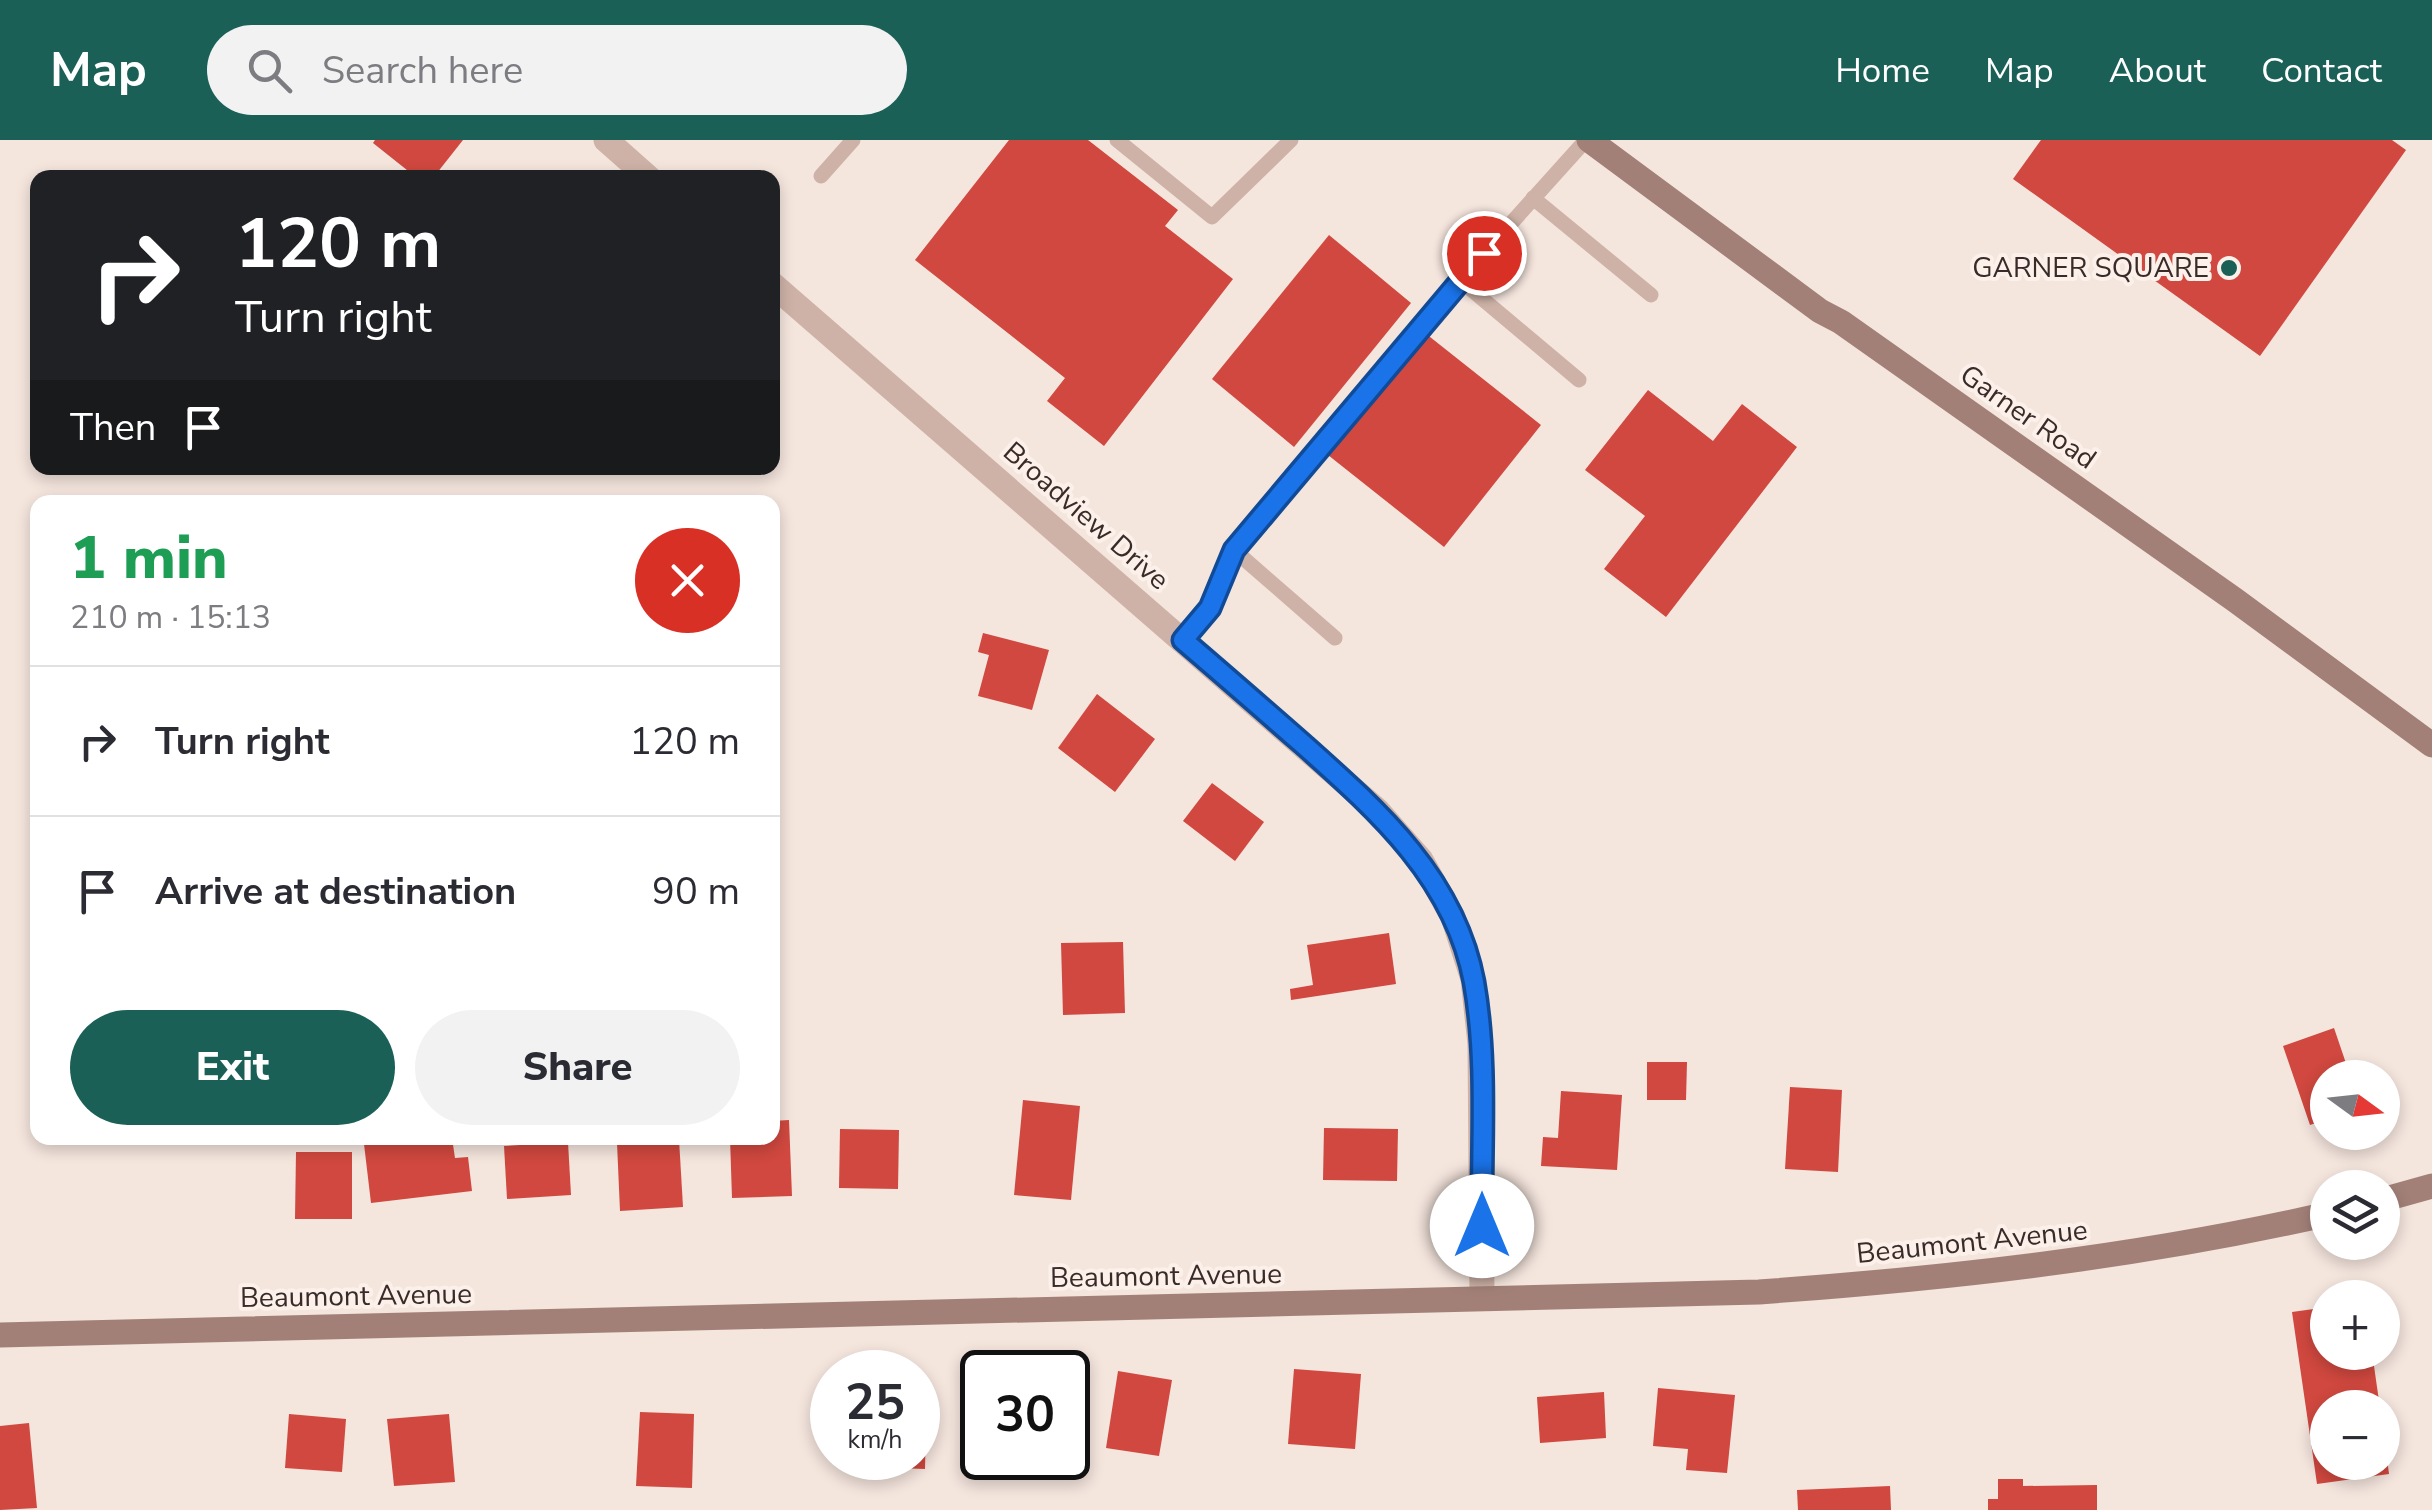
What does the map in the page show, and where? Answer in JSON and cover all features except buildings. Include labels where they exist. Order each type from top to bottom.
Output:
[{"type":"street","points":[[606,140],[640,170]]},
{"type":"street","name":"Garner Road","points":[[1587,140],[1805,300],[2205,578],[2432,745]]},
{"type":"street","name":"Broadview Drive","points":[[780,291],[1378,811],[1421,860],[1453,917],[1473,979],[1480,1044],[1482,1298]]},
{"type":"street","points":[[2400,1195],[2432,1186]]},
{"type":"street","name":"Beaumont Avenue","points":[[0,1336],[1680,1295],[1898,1282],[2141,1252],[2310,1218]]},
{"type":"lane","points":[[821,176],[853,140]]},
{"type":"lane","points":[[1116,140],[1212,217],[1291,140]]},
{"type":"lane","points":[[1183,640],[1210,608],[1234,550],[1460,280],[1587,140]]},
{"type":"lane","points":[[1534,198],[1651,295]]},
{"type":"lane","points":[[1460,280],[1579,380]]},
{"type":"lane","points":[[1234,550],[1335,638]]},
{"type":"place","name":"GARNER SQUARE","points":[[2229,268]]},
{"type":"route","points":[[1482,1226],[1480,1044],[1473,979],[1453,917],[1421,860],[1378,811],[1183,640],[1210,608],[1234,550],[1484,253]]}]
